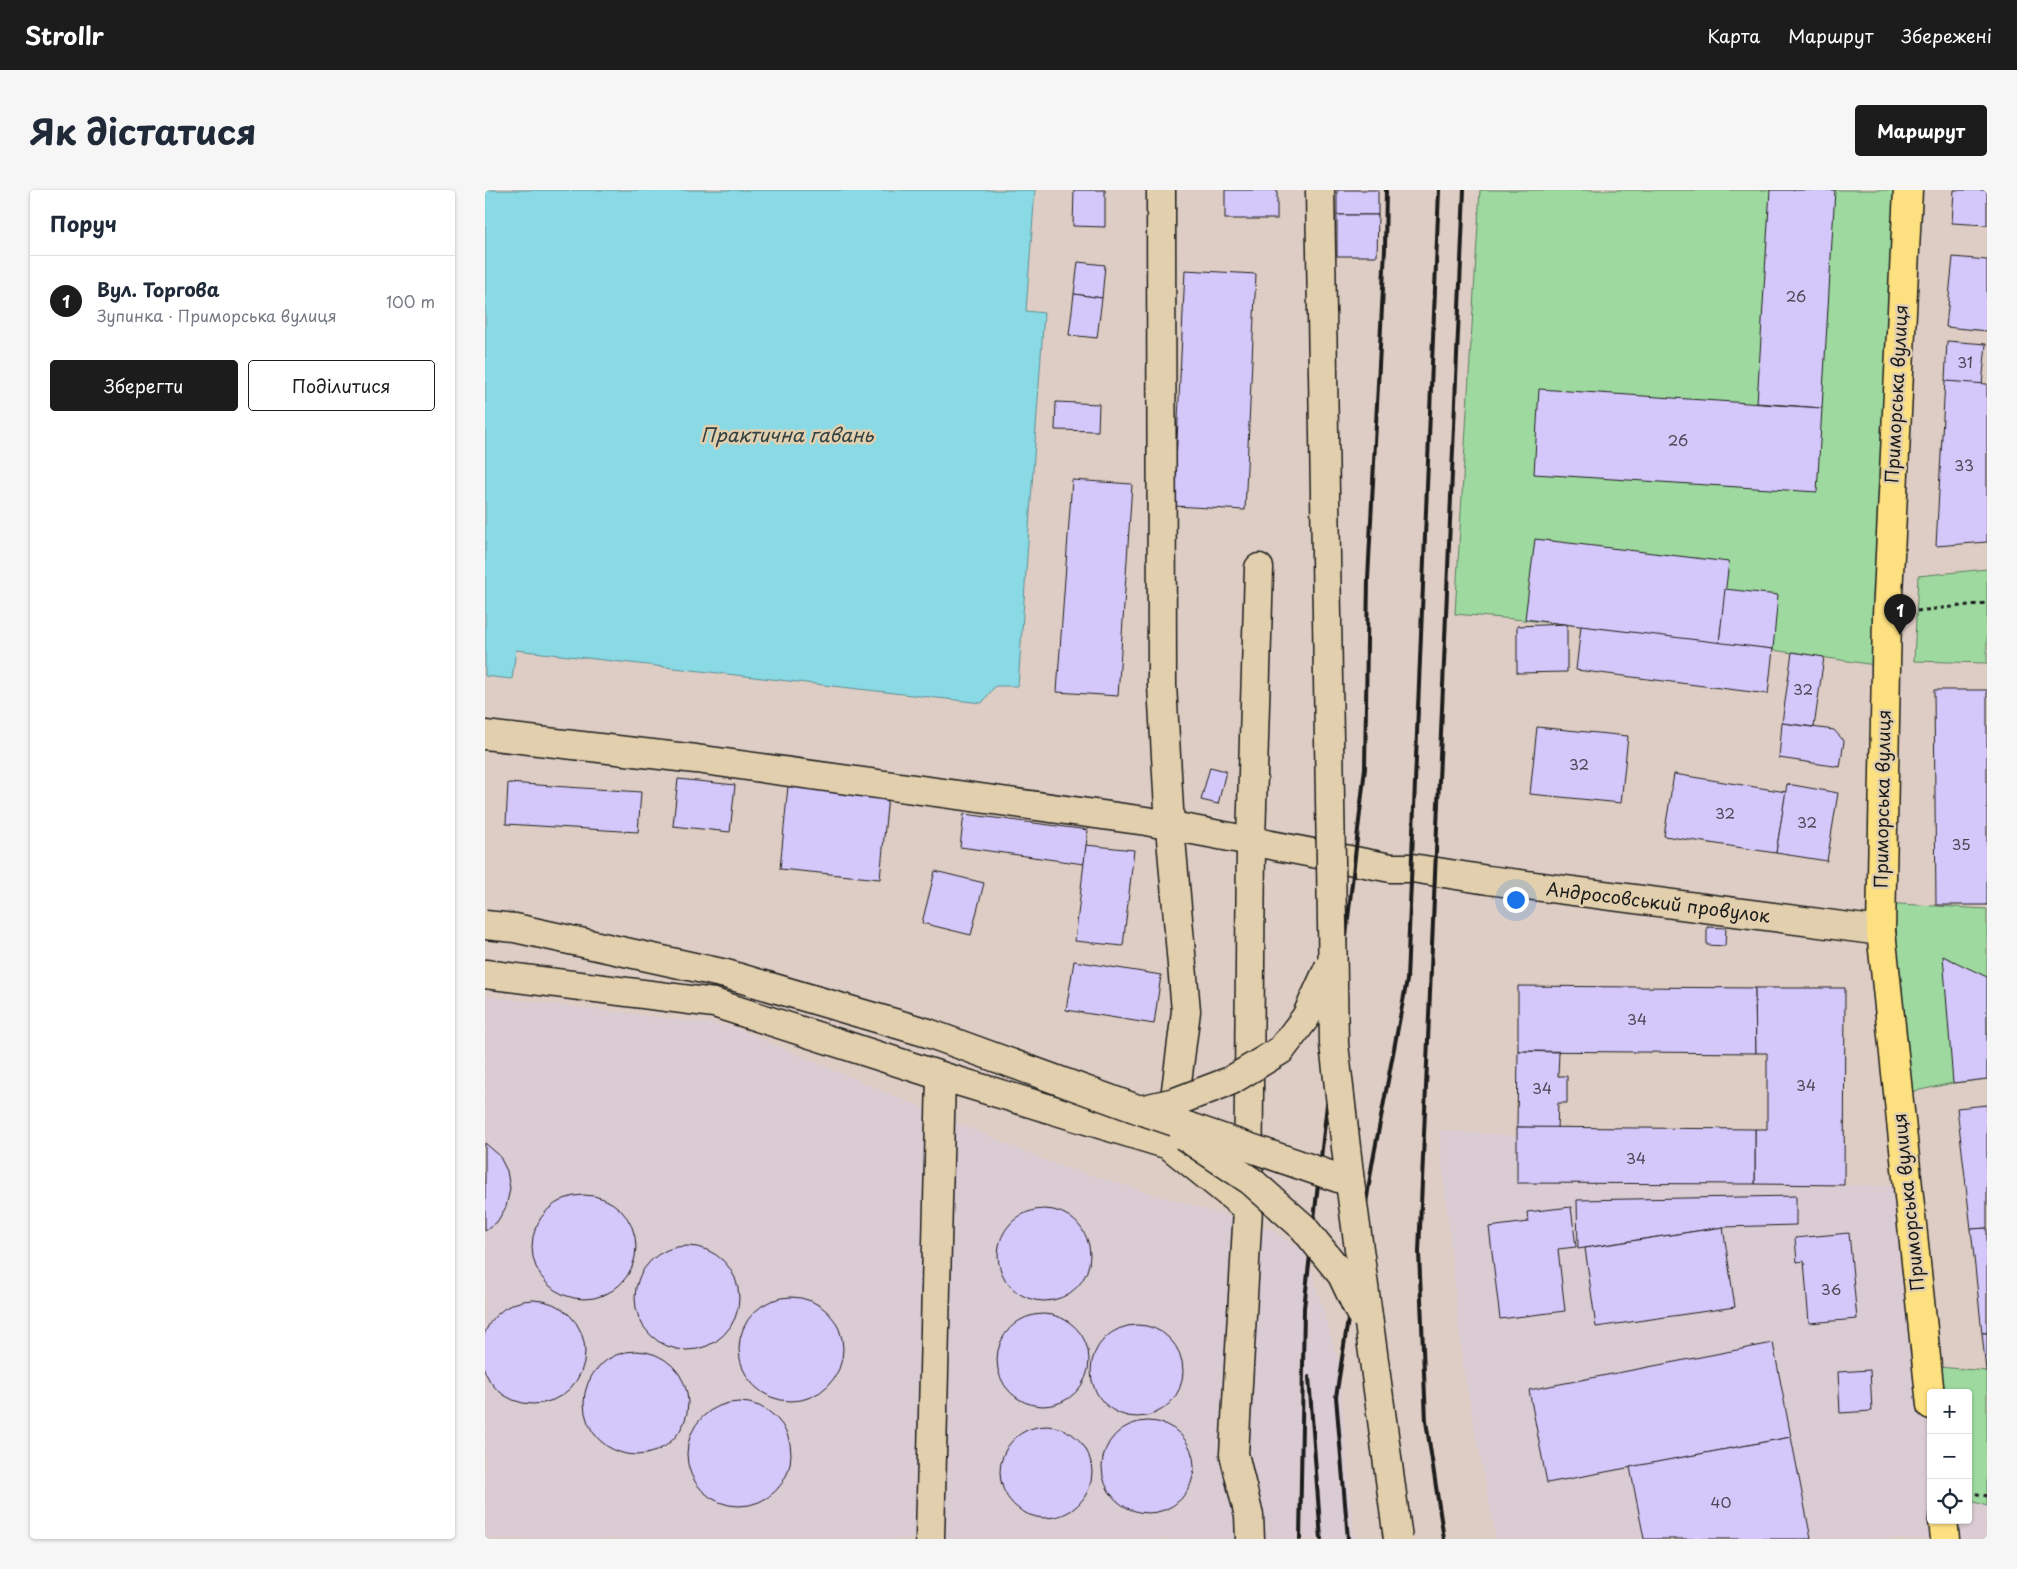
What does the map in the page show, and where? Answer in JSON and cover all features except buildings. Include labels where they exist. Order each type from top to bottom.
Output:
[{"type":"main road","name":"Приморська вулиця","points":[[1908,190],[1887,615],[1881,931],[1929,1389]]},
{"type":"main road","points":[[1943,1524],[1945,1539]]},
{"type":"street","points":[[1161,190],[1162,685],[1169,827],[1186,1011],[1169,1145]]},
{"type":"street","points":[[1320,190],[1331,963],[1334,1044],[1350,1182],[1398,1539]]},
{"type":"street","points":[[1250,1539],[1249,1516],[1234,1454],[1248,1209],[1251,841],[1259,568]]},
{"type":"street","name":"Андросовський провулок","points":[[485,735],[696,759],[1146,821],[1169,827],[1391,868],[1412,868],[1435,873],[1881,931]]},
{"type":"street","points":[[485,925],[515,928],[726,974],[928,1033],[1140,1110],[1350,1182]]},
{"type":"street","points":[[1140,1110],[1175,1102],[1230,1082],[1281,1050],[1306,1017],[1331,963]]},
{"type":"street","points":[[485,974],[714,1003],[941,1076],[1169,1145],[1248,1209]]},
{"type":"street","points":[[930,1539],[941,1076]]},
{"type":"street","points":[[1140,1110],[1189,1138],[1251,1181],[1303,1227],[1342,1275],[1372,1337]]},
{"type":"path","points":[[1887,615],[1987,604]]},
{"type":"path","points":[[1972,1493],[1987,1496]]},
{"type":"shaded area","points":[[485,996],[731,1026],[1057,1165],[1268,1228],[1306,1252],[1339,1363],[1354,1539],[485,1539]]},
{"type":"shaded area","points":[[1439,1130],[1517,1136],[1517,1183],[1905,1186],[1928,1389],[1927,1524],[1934,1524],[1944,1539],[1496,1539],[1463,1369]]},
{"type":"shaded area","points":[[1972,1501],[1987,1506],[1987,1539],[1956,1539],[1954,1524],[1972,1524]]},
{"type":"green space","points":[[1480,190],[1905,190],[1882,666],[1669,636],[1455,614]]},
{"type":"green space","points":[[1987,569],[1987,663],[1914,661],[1918,576]]},
{"type":"green space","points":[[1883,903],[1987,909],[1987,1079],[1953,1083],[1901,1094]]},
{"type":"green space","points":[[1938,1367],[1987,1371],[1987,1506],[1972,1501],[1972,1389],[1941,1389]]},
{"type":"water","name":"Практична гавань","points":[[485,190],[1035,190],[1026,311],[1044,313],[1018,686],[995,686],[982,703],[516,650],[512,679],[485,676]]},
{"type":"railway","points":[[1300,1539],[1304,1308],[1365,768],[1368,579],[1385,249],[1386,190]]},
{"type":"railway","points":[[1348,1539],[1336,1397],[1372,1165],[1407,980],[1439,190]]},
{"type":"railway","points":[[1444,1539],[1426,1421],[1419,1252],[1464,190]]},
{"type":"railway","points":[[1309,1377],[1321,1539]]},
{"type":"place","name":"Вул. Торгова","points":[[1900,635]]}]
